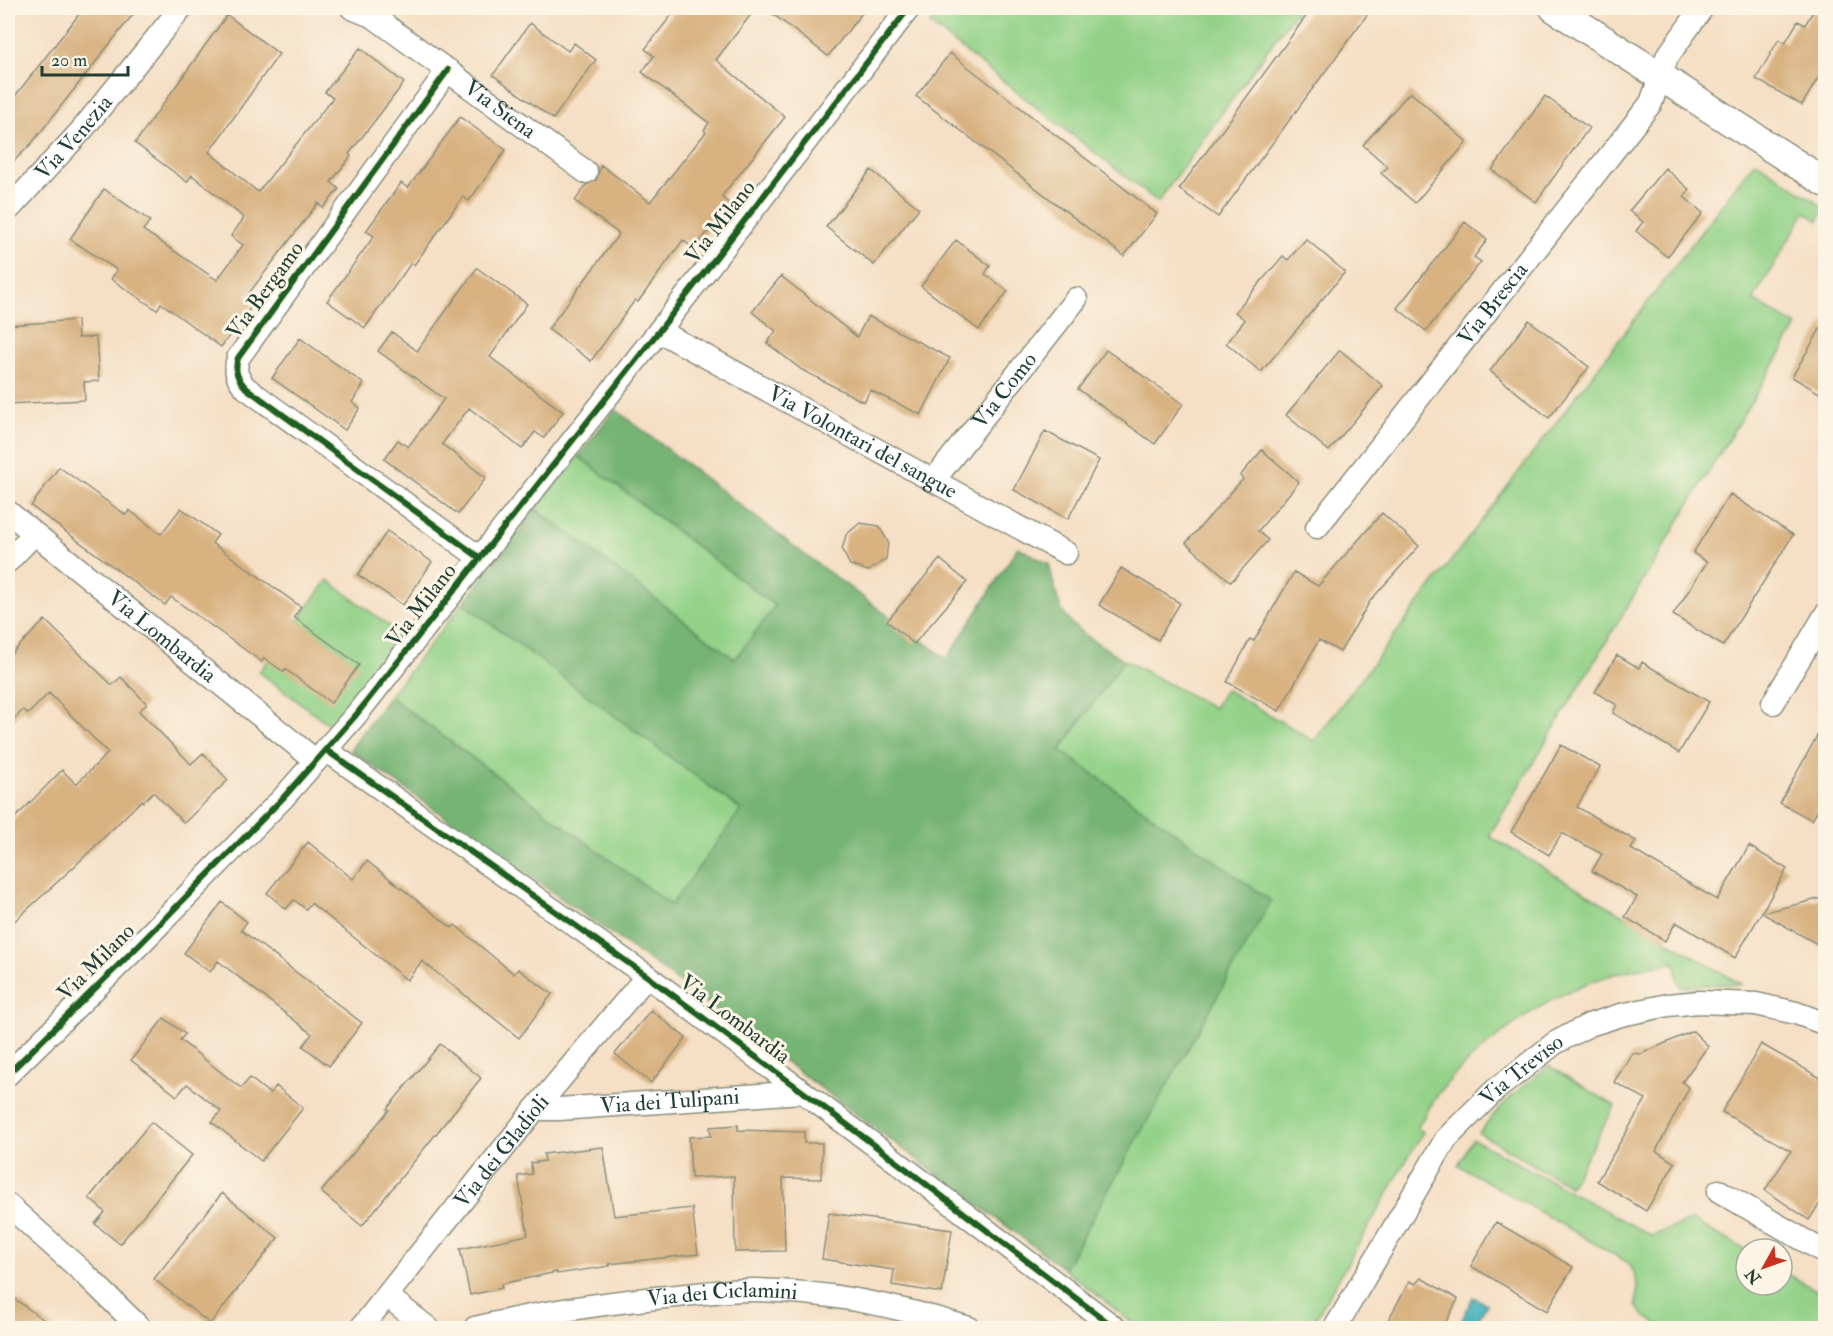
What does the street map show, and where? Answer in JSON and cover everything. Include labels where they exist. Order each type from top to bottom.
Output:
[{"type":"street","name":"Via Venezia","points":[[8,210],[81,131],[181,8]]},
{"type":"street","name":"Via Siena","points":[[352,8],[374,17],[586,172]]},
{"type":"street","name":"Via Milano","points":[[8,1074],[147,937],[321,756],[385,679],[659,331],[909,8]]},
{"type":"street","points":[[1554,8],[1826,183]]},
{"type":"street","name":"Via Brescia","points":[[1317,527],[1651,103],[1667,57],[1702,8]]},
{"type":"street","name":"Via Bergamo","points":[[448,70],[238,358],[235,370],[237,377],[246,388],[480,558]]},
{"type":"street","name":"Via Como","points":[[934,480],[1076,299]]},
{"type":"street","name":"Via Volontari del sangue","points":[[659,331],[1066,554]]},
{"type":"street","name":"Via Lombardia","points":[[8,512],[246,703],[647,976],[1083,1302],[1115,1329]]},
{"type":"street","points":[[8,561],[34,534]]},
{"type":"street","points":[[1773,704],[1826,614]]},
{"type":"street","name":"Via dei Gladioli","points":[[361,1329],[535,1109],[647,976]]},
{"type":"street","name":"Via Treviso","points":[[1335,1329],[1446,1139],[1494,1091],[1555,1043],[1589,1025],[1636,1011],[1683,1003],[1722,1001],[1756,1004],[1796,1013],[1826,1024]]},
{"type":"street","name":"Via dei Tulipani","points":[[535,1109],[803,1092]]},
{"type":"street","points":[[1719,1191],[1826,1254]]},
{"type":"street","points":[[8,1205],[86,1274],[140,1329]]},
{"type":"street","name":"Via dei Ciclamini","points":[[475,1329],[589,1306],[736,1290],[755,1290],[804,1293],[875,1303],[969,1329]]},
{"type":"street","points":[[387,1296],[428,1329]]},
{"type":"green space","points":[[942,8],[1298,8],[1158,202],[930,24]]},
{"type":"green space","points":[[1755,161],[1825,208],[1818,221],[1805,212],[1753,300],[1797,326],[1489,836],[1741,984],[1680,987],[1675,963],[1626,971],[1560,995],[1519,1021],[1483,1049],[1452,1077],[1430,1106],[1417,1128],[1423,1132],[1310,1328],[1139,1328],[1064,1269],[1270,901],[1060,750],[1124,660],[1214,708],[1225,689],[1314,741]]},
{"type":"green space","points":[[615,409],[800,551],[947,659],[1018,547],[1049,564],[1058,599],[1067,618],[1081,632],[1124,660],[1060,750],[1271,901],[1064,1269],[653,963],[350,750],[389,696],[671,905],[741,810],[463,603],[536,509],[735,659],[775,606],[578,456]]},
{"type":"green space","points":[[578,456],[775,606],[735,660],[536,509]]},
{"type":"green space","points":[[328,580],[404,637],[331,726],[259,672]]},
{"type":"green space","points":[[463,603],[742,810],[671,906],[389,696]]},
{"type":"green space","points":[[1549,1066],[1615,1106],[1570,1186],[1479,1133],[1511,1097]]},
{"type":"green space","points":[[1473,1139],[1652,1236],[1692,1220],[1734,1243],[1734,1297],[1794,1297],[1794,1278],[1825,1295],[1825,1313],[1817,1328],[1665,1328],[1644,1316],[1636,1306],[1637,1282],[1627,1262],[1458,1165]]},
{"type":"water","points":[[1473,1297],[1487,1304],[1474,1328],[1458,1328]]},
{"type":"building","points":[[84,8],[138,8],[32,143],[8,167],[8,105]]},
{"type":"building","points":[[677,8],[756,8],[716,60],[785,117],[721,197],[730,204],[694,249],[683,240],[638,302],[635,300],[591,361],[548,329],[619,234],[575,201],[586,185],[596,180],[601,165],[650,202],[706,132],[704,130],[709,123],[642,72],[654,56],[645,49]]},
{"type":"building","points":[[765,8],[866,8],[828,56]]},
{"type":"building","points":[[1312,8],[1372,8],[1218,217],[1179,189]]},
{"type":"building","points":[[1815,8],[1826,8],[1826,65],[1802,105],[1756,79],[1779,39],[1785,43],[1798,21],[1805,25]]},
{"type":"building","points":[[227,15],[279,54],[209,152],[258,192],[333,98],[325,92],[360,48],[404,83],[349,154],[351,156],[331,182],[339,189],[323,208],[318,203],[246,297],[254,303],[221,347],[161,303],[157,310],[111,279],[117,270],[70,239],[104,189],[150,221],[143,230],[217,280],[243,245],[231,236],[244,218],[192,175],[187,182],[135,143]]},
{"type":"building","points":[[530,23],[568,51],[574,43],[596,60],[553,119],[493,75]]},
{"type":"building","points":[[950,53],[1157,214],[1124,256],[916,96]]},
{"type":"building","points":[[1410,92],[1467,142],[1415,203],[1381,173],[1388,167],[1363,145]]},
{"type":"building","points":[[1545,96],[1589,128],[1536,202],[1492,170]]},
{"type":"building","points":[[460,117],[506,150],[469,201],[463,197],[414,265],[411,263],[365,328],[327,301],[374,236],[366,231],[401,183],[408,188]]},
{"type":"building","points":[[1665,168],[1690,190],[1684,197],[1703,213],[1667,257],[1636,231],[1643,222],[1629,211]]},
{"type":"building","points":[[871,170],[919,208],[874,265],[826,227]]},
{"type":"building","points":[[1465,222],[1487,240],[1474,257],[1481,262],[1426,331],[1397,308]]},
{"type":"building","points":[[1306,239],[1345,272],[1261,372],[1226,343],[1245,320],[1235,312],[1283,256],[1288,260]]},
{"type":"building","points":[[956,240],[990,266],[985,274],[1008,291],[979,330],[921,286]]},
{"type":"building","points":[[477,268],[527,304],[490,357],[563,412],[544,438],[535,432],[522,449],[469,408],[442,444],[486,478],[458,514],[384,459],[398,440],[408,447],[444,399],[378,351],[392,332],[417,351]]},
{"type":"building","points":[[781,276],[857,337],[868,316],[950,358],[921,415],[870,390],[864,402],[802,370],[767,343],[776,331],[752,312]]},
{"type":"building","points":[[1826,319],[1826,397],[1792,377]]},
{"type":"building","points":[[77,320],[78,338],[96,337],[99,381],[84,382],[85,400],[8,404],[8,325]]},
{"type":"building","points":[[1529,320],[1589,367],[1549,418],[1490,371]]},
{"type":"building","points":[[300,338],[364,384],[352,402],[360,408],[345,430],[272,378]]},
{"type":"building","points":[[1106,350],[1183,404],[1155,444],[1078,389]]},
{"type":"building","points":[[1340,350],[1383,386],[1329,451],[1286,415]]},
{"type":"building","points":[[1045,431],[1099,460],[1068,519],[1014,490]]},
{"type":"building","points":[[1262,450],[1299,482],[1258,531],[1268,540],[1231,582],[1186,543],[1243,479],[1240,476]]},
{"type":"building","points":[[59,467],[126,515],[129,510],[161,534],[181,508],[218,535],[212,543],[301,607],[294,617],[359,665],[331,703],[285,669],[284,672],[264,658],[262,662],[171,597],[165,605],[31,506]]},
{"type":"building","points":[[1730,494],[1793,535],[1723,646],[1673,615],[1707,562],[1693,553]]},
{"type":"building","points":[[1382,513],[1419,546],[1370,601],[1340,652],[1319,640],[1279,711],[1227,682],[1250,639],[1254,641],[1294,572],[1318,586]]},
{"type":"building","points":[[860,523],[879,526],[888,542],[886,559],[868,571],[850,565],[842,550],[846,535]]},
{"type":"building","points":[[387,531],[432,562],[403,605],[358,575]]},
{"type":"building","points":[[940,559],[967,582],[914,644],[887,621]]},
{"type":"building","points":[[1121,568],[1180,603],[1158,640],[1099,605]]},
{"type":"building","points":[[45,620],[112,685],[121,677],[147,704],[139,711],[191,764],[203,753],[228,780],[184,823],[153,792],[8,927],[8,825],[62,770],[76,784],[108,753],[49,693],[28,714],[23,710],[8,725],[8,657]]},
{"type":"building","points":[[1617,655],[1639,668],[1642,662],[1709,702],[1679,753],[1613,713],[1617,705],[1595,692]]},
{"type":"building","points":[[1826,720],[1826,796],[1812,820],[1780,803]]},
{"type":"building","points":[[1561,745],[1600,767],[1577,807],[1636,841],[1631,849],[1717,900],[1749,846],[1787,869],[1735,958],[1676,922],[1665,941],[1625,917],[1637,897],[1592,871],[1602,854],[1562,833],[1549,855],[1511,832]]},
{"type":"building","points":[[308,842],[353,879],[367,861],[452,928],[455,925],[514,974],[518,969],[552,994],[519,1038],[422,961],[407,980],[311,903],[306,909],[294,900],[286,909],[267,893]]},
{"type":"building","points":[[1826,897],[1826,949],[1762,913]]},
{"type":"building","points":[[222,902],[247,922],[241,930],[362,1023],[329,1066],[303,1046],[312,1034],[218,961],[210,972],[184,953]]},
{"type":"building","points":[[651,1010],[686,1038],[651,1083],[615,1054]]},
{"type":"building","points":[[164,1018],[185,1034],[180,1040],[241,1088],[250,1078],[270,1094],[276,1086],[303,1108],[261,1161],[212,1122],[221,1111],[187,1084],[177,1096],[131,1060]]},
{"type":"building","points":[[1693,1031],[1708,1046],[1682,1082],[1689,1088],[1656,1151],[1675,1163],[1646,1211],[1597,1181],[1646,1099],[1614,1082],[1632,1053],[1641,1054]]},
{"type":"building","points":[[440,1044],[481,1078],[362,1226],[321,1192]]},
{"type":"building","points":[[1761,1044],[1826,1081],[1826,1194],[1809,1220],[1765,1190],[1791,1151],[1722,1112]]},
{"type":"building","points":[[151,1122],[192,1155],[120,1244],[95,1224],[105,1212],[89,1198]]},
{"type":"building","points":[[738,1125],[738,1130],[804,1132],[804,1143],[822,1143],[821,1179],[783,1178],[785,1251],[735,1252],[734,1176],[691,1178],[689,1137],[711,1136],[710,1127]]},
{"type":"building","points":[[603,1147],[614,1216],[692,1208],[698,1254],[609,1264],[610,1266],[557,1274],[557,1272],[501,1284],[502,1288],[470,1295],[460,1249],[528,1235],[518,1176],[532,1174],[531,1163],[545,1161],[544,1154]]},
{"type":"building","points":[[222,1193],[278,1238],[210,1324],[154,1279]]},
{"type":"building","points":[[829,1213],[952,1230],[942,1293],[892,1285],[894,1270],[822,1259]]},
{"type":"building","points":[[1496,1222],[1573,1267],[1547,1311],[1471,1266]]},
{"type":"building","points":[[1421,1278],[1458,1299],[1442,1329],[1383,1329],[1410,1281],[1415,1284]]},
{"type":"building","points":[[8,1294],[56,1329],[8,1329]]},
{"type":"cycle path","points":[[8,1074],[283,798],[356,715],[659,331],[909,8]]},
{"type":"cycle path","points":[[448,70],[238,358],[236,371],[238,378],[246,388],[480,558]]},
{"type":"cycle path","points":[[326,750],[647,976],[1115,1328]]}]
